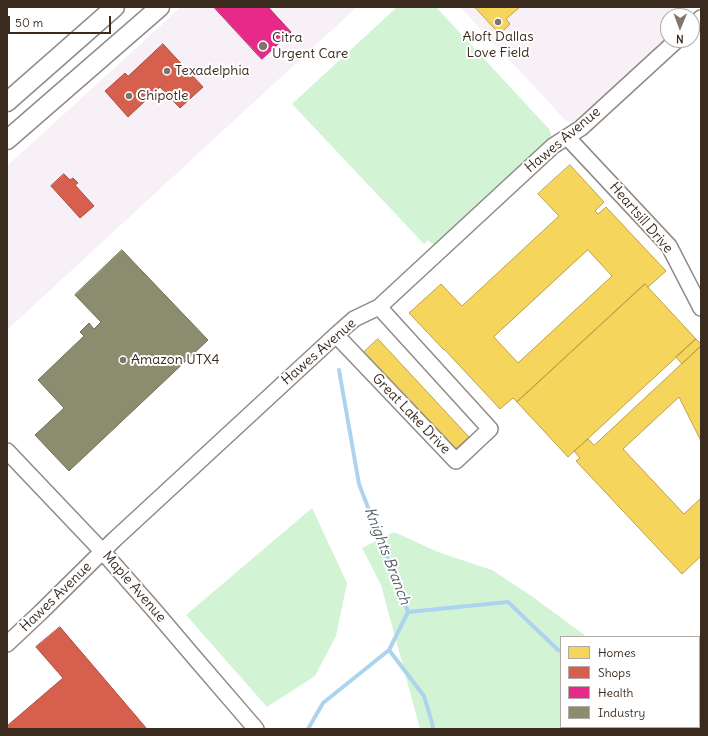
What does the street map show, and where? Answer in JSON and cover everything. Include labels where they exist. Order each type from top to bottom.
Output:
[{"type":"main road","points":[[7,102],[115,7]]},
{"type":"main road","points":[[7,140],[160,7]]},
{"type":"street","name":"Hawes Avenue","points":[[7,644],[126,529],[354,319],[379,307],[553,146],[581,128],[668,48]]},
{"type":"street","name":"Heartsill Drive","points":[[567,136],[669,246],[701,308]]},
{"type":"street","name":"Great Lake Drive","points":[[336,336],[456,461],[490,429],[379,307]]},
{"type":"street","name":"Maple Avenue","points":[[7,451],[103,552],[256,729]]},
{"type":"shaded area","points":[[181,7],[357,7],[7,330],[7,166]]},
{"type":"shaded area","points":[[460,7],[687,7],[660,8],[660,45],[574,123],[566,121]]},
{"type":"green space","points":[[397,7],[436,7],[550,130],[551,136],[548,143],[438,244],[432,244],[428,240],[424,244],[292,104]]},
{"type":"green space","points":[[312,508],[347,583],[336,636],[315,676],[267,707],[186,615]]},
{"type":"green space","points":[[394,532],[438,552],[492,570],[533,597],[586,636],[560,636],[560,728],[694,728],[420,729],[381,585],[362,548]]},
{"type":"green space","points":[[700,669],[701,670],[700,721]]},
{"type":"building: Homes","name":"Aloft Dallas Love Field","points":[[475,7],[520,7],[506,19],[510,24],[500,34]]},
{"type":"building: Homes","points":[[570,165],[604,202],[595,211],[598,214],[606,207],[666,271],[648,287],[645,284],[517,402],[513,398],[500,409],[409,313],[441,284],[462,306],[559,216],[538,194]],"holes":[[[588,250],[612,276],[518,363],[494,337]]]},
{"type":"building: Homes","points":[[645,284],[696,339],[568,457],[517,402]]},
{"type":"building: Homes","points":[[378,339],[469,437],[454,450],[363,353]]},
{"type":"building: Homes","points":[[696,339],[701,346],[682,364],[676,357]]},
{"type":"building: Homes","points":[[701,346],[701,441],[679,397],[623,449],[684,514],[701,498],[701,556],[682,574],[576,461],[580,458],[574,451],[588,439],[594,445]]},
{"type":"building: Shops","points":[[163,44],[203,87],[180,108],[160,87],[128,117],[105,91],[125,73],[128,76]]},
{"type":"building: Shops","points":[[64,174],[70,180],[73,178],[78,183],[75,185],[94,206],[80,218],[51,186]]},
{"type":"building: Shops","points":[[60,627],[147,729],[7,729],[7,726],[63,678],[36,647]]},
{"type":"building: Health","name":"Citra Urgent Care","points":[[214,7],[268,7],[291,32],[262,59]]},
{"type":"building: Industry","name":"Amazon UTX4","points":[[122,250],[208,340],[69,471],[35,435],[64,408],[38,380],[84,336],[80,332],[89,323],[94,329],[101,322],[75,295]]},
{"type":"waterway","name":"Knights Branch","points":[[308,729],[323,703],[389,650],[408,612],[359,484],[339,370]]},
{"type":"waterway","points":[[408,612],[508,602],[560,651]]},
{"type":"waterway","points":[[389,650],[424,696],[433,726],[432,729]]},
{"type":"place","name":"Aloft Dallas Love Field","points":[[498,22]]},
{"type":"place","name":"Citra Urgent Care","points":[[263,46]]},
{"type":"place","name":"Texadelphia","points":[[167,71]]},
{"type":"place","name":"Chipotle","points":[[129,96]]},
{"type":"place","name":"Amazon UTX4","points":[[123,360]]}]
